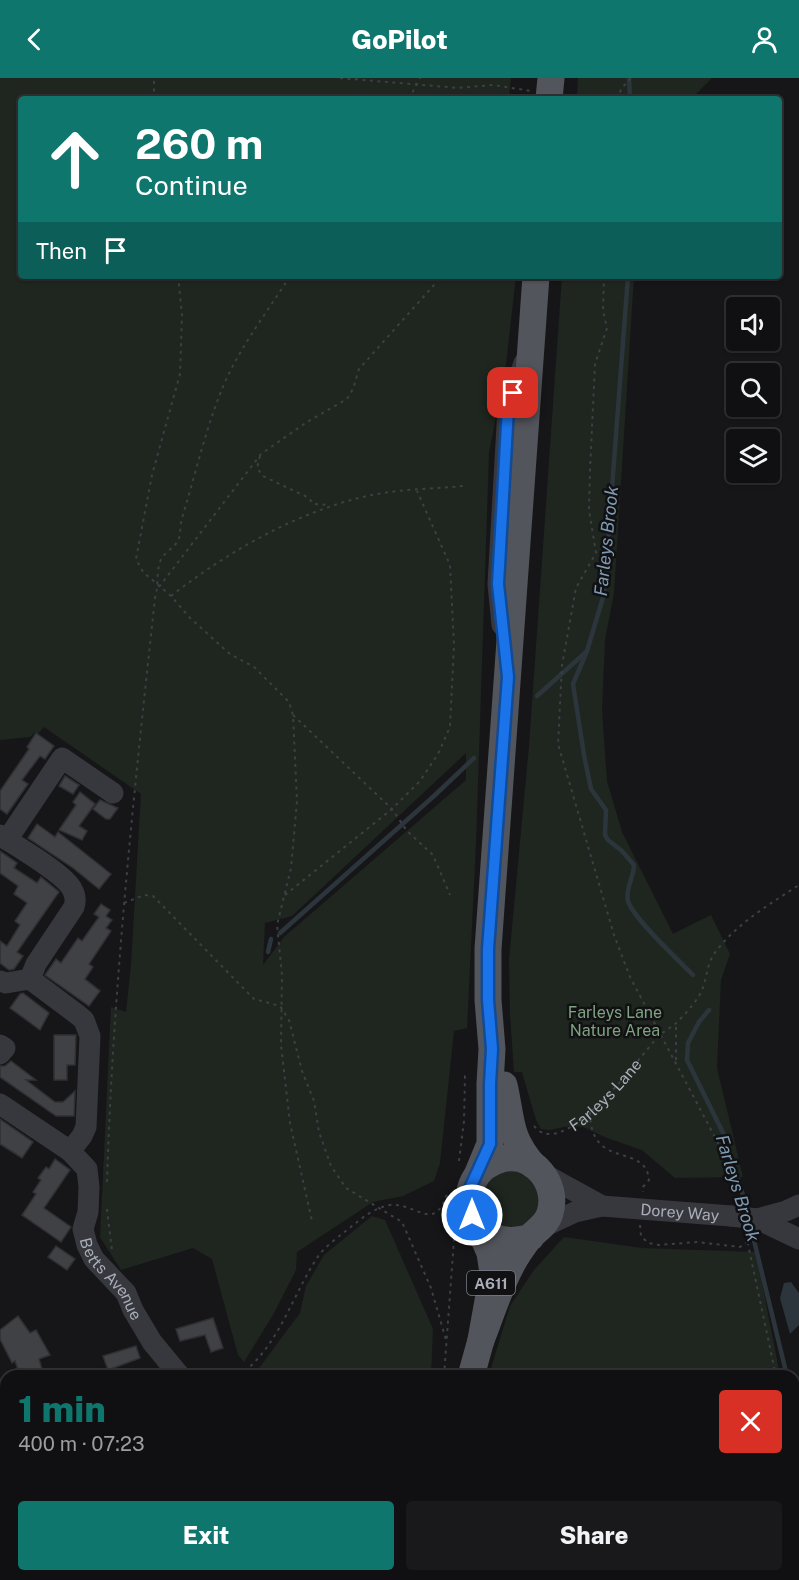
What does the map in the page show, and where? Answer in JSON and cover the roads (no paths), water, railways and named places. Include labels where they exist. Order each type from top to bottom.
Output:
[{"type":"main road","name":"A611","points":[[473,1370],[481,1340],[493,1273],[490,1253],[467,1226],[472,1215],[469,1200],[471,1186],[469,1167],[490,1144],[492,1049],[488,1000],[488,949],[536,279]]},
{"type":"main road","name":"A611","points":[[481,1340],[512,1264],[550,1214],[552,1200],[550,1185],[518,1148],[509,1120],[503,1082],[492,1049]]},
{"type":"main road","points":[[469,1167],[504,1159],[519,1159],[537,1169]]},
{"type":"main road","points":[[467,1226],[503,1241],[517,1241],[537,1232]]},
{"type":"street","points":[[30,979],[36,964],[74,907],[76,900],[73,890],[60,876],[4,837],[62,758],[113,793]]},
{"type":"street","points":[[0,981],[6,983],[30,979],[84,1020],[90,1036],[86,1127],[70,1151]]},
{"type":"street","points":[[0,1045],[5,1048],[0,1054]]},
{"type":"street","name":"Betts Avenue","points":[[0,1104],[70,1151],[87,1169],[88,1212],[83,1229],[87,1245],[94,1259],[126,1293],[152,1341],[175,1370]]},
{"type":"street","name":"Dorey Way","points":[[537,1169],[602,1206]]},
{"type":"street","name":"Dorey Way","points":[[537,1232],[575,1212],[602,1206],[743,1218],[786,1211],[799,1206]]},
{"type":"street","points":[[799,1206],[795,1220],[799,1240]]},
{"type":"street","name":"Dorey Way","points":[[743,1218],[799,1240]]},
{"type":"waterway","name":"Farleys Brook","points":[[629,78],[630,96]]},
{"type":"waterway","name":"Farleys Brook","points":[[628,279],[604,594],[587,651],[573,684],[591,789],[606,810],[605,835],[634,865],[628,901],[638,918],[693,975]]},
{"type":"waterway","points":[[537,696],[586,652]]},
{"type":"waterway","points":[[280,933],[474,758]]},
{"type":"waterway","points":[[268,952],[271,939]]},
{"type":"waterway","name":"Farleys Brook","points":[[709,1010],[699,1022],[688,1043],[687,1060],[726,1139],[748,1212]]},
{"type":"waterway","name":"Farleys Brook","points":[[750,1224],[786,1370]]},
{"type":"park label","name":"Farleys Lane Nature Area","points":[[615,1021]]}]
